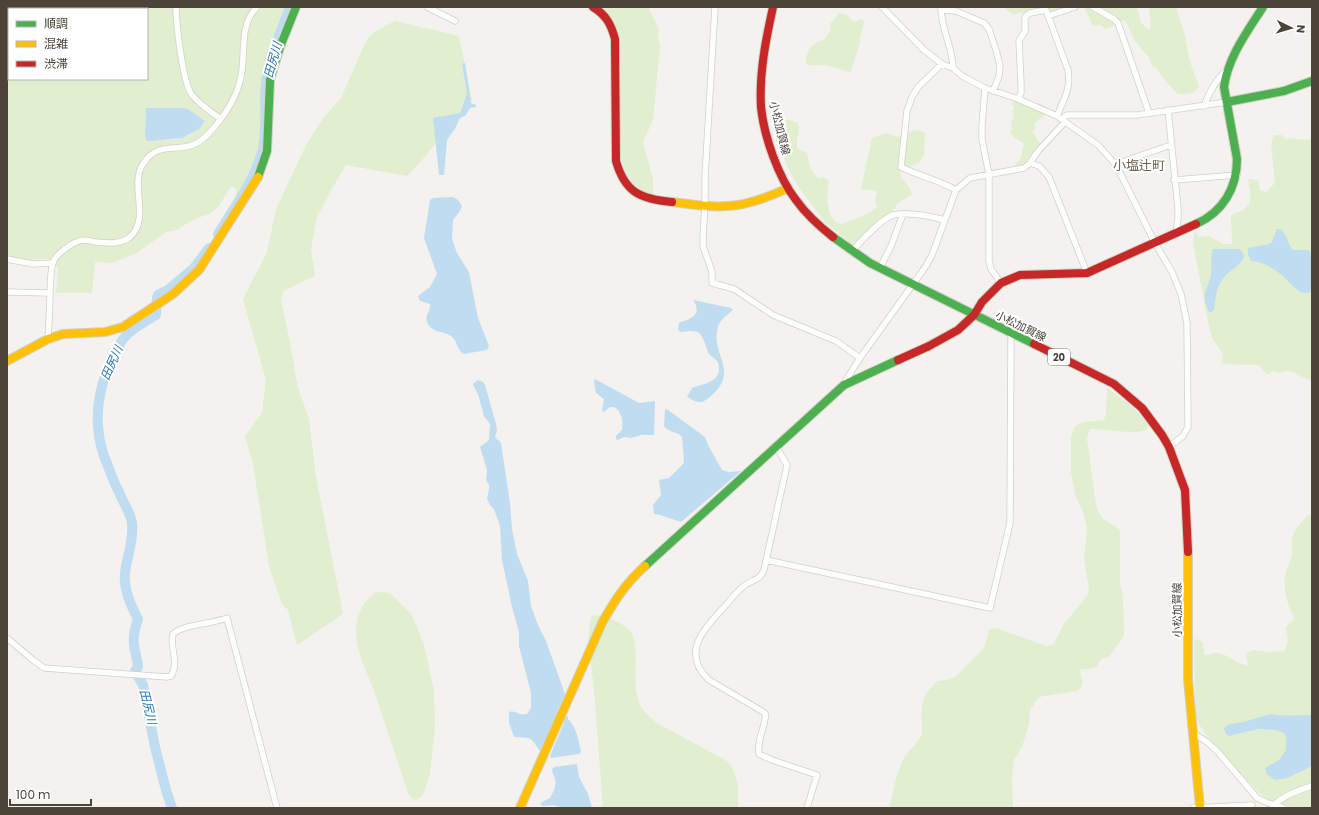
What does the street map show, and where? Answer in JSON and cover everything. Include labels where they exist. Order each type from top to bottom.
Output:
[{"type":"street","points":[[176,7],[181,56],[185,80],[189,91],[202,105],[221,119]]},
{"type":"street","points":[[48,339],[53,263],[67,248],[82,240],[111,244],[118,243],[130,237],[134,231],[138,219],[138,178],[141,166],[154,152],[162,149],[196,144],[204,138],[221,119],[231,103],[240,82],[244,34],[253,12],[257,7]]},
{"type":"street","points":[[7,361],[48,339],[63,334],[105,332],[123,327],[173,294],[199,270],[259,174],[267,151],[270,80],[280,47],[296,7]]},
{"type":"street","points":[[427,7],[455,21]]},
{"type":"street","points":[[593,7],[606,17],[612,26],[615,39],[616,161],[620,177],[633,190],[649,199],[705,205],[731,206],[771,197],[788,188]]},
{"type":"street","points":[[715,7],[705,177],[703,246],[712,272],[712,283],[734,289],[773,315],[836,341],[860,358]]},
{"type":"street","name":"小松加賀線","points":[[773,7],[764,52],[761,99],[770,144],[775,158],[788,188],[813,220],[842,245],[880,268],[1114,384],[1142,408],[1169,447],[1185,490],[1188,554],[1188,680],[1198,808]]},
{"type":"street","points":[[882,7],[922,48],[942,64],[952,68],[962,76],[985,88],[1018,99],[1061,119],[1098,145],[1116,165],[1155,243],[1172,272],[1181,294],[1187,323],[1188,427],[1183,436],[1169,447]]},
{"type":"street","points":[[1048,16],[1075,7]]},
{"type":"street","points":[[1094,7],[1118,23],[1150,113]]},
{"type":"street","points":[[1204,106],[1214,85],[1220,76],[1226,71],[1263,7]]},
{"type":"street","points":[[952,68],[953,61],[942,25],[941,9],[956,11],[984,23],[989,29],[1000,66],[999,76],[993,91]]},
{"type":"street","points":[[1018,99],[1021,93],[1019,41],[1025,31],[1025,17],[1030,13],[1046,10],[1068,70],[1069,77],[1068,90],[1061,119]]},
{"type":"street","points":[[942,64],[918,86],[912,97],[907,112],[901,167],[910,172],[945,184],[956,190]]},
{"type":"street","points":[[520,808],[603,621],[626,584],[844,385],[958,330],[974,315],[982,302],[1000,283],[1020,275],[1087,273],[1203,221],[1217,210],[1231,192],[1237,175],[1237,159],[1224,87],[1226,71]]},
{"type":"street","points":[[844,385],[860,358],[914,285],[932,255],[956,190],[970,178],[1024,168],[1030,163],[1061,119],[1067,115],[1137,115],[1204,106],[1284,91],[1312,81]]},
{"type":"street","points":[[985,88],[982,140],[989,174],[989,261],[991,269],[1000,283]]},
{"type":"street","points":[[1168,110],[1178,214],[1176,232]]},
{"type":"street","points":[[1116,165],[1171,145]]},
{"type":"street","points":[[1030,163],[1039,166],[1049,177],[1087,273]]},
{"type":"street","points":[[1174,180],[1237,175]]},
{"type":"street","points":[[852,252],[858,244],[885,219],[895,214],[918,214],[945,220]]},
{"type":"street","points":[[880,268],[904,214]]},
{"type":"street","points":[[7,259],[33,264],[53,263]]},
{"type":"street","points":[[7,292],[50,293]]},
{"type":"street","points":[[766,560],[964,604],[990,608],[1010,523],[1011,333]]},
{"type":"street","points":[[776,446],[787,465],[764,570],[760,578],[746,585],[735,594],[703,631],[697,645],[696,663],[709,680],[765,713],[766,718],[759,736],[759,754],[772,760],[817,775],[807,808]]},
{"type":"street","points":[[7,638],[44,668],[167,677],[170,676],[175,667],[175,658],[171,641],[173,634],[177,630],[228,618],[277,808]]},
{"type":"street","points":[[1193,733],[1207,742],[1218,752],[1257,798],[1284,808]]},
{"type":"street","points":[[1274,804],[1294,792],[1312,786]]},
{"type":"street","points":[[1198,808],[1252,805]]},
{"type":"green space","points":[[7,7],[292,7],[277,47],[264,149],[259,167],[252,183],[228,222],[222,220],[236,198],[236,189],[231,186],[219,206],[211,213],[195,219],[176,230],[166,232],[135,254],[112,263],[95,262],[92,293],[56,293],[58,268],[48,259],[27,260],[7,257]],"holes":[[[146,108],[188,109],[205,121],[193,133],[187,137],[174,140],[145,136]]]},
{"type":"green space","points":[[602,7],[648,7],[659,29],[658,36],[660,46],[653,120],[643,142],[653,179],[653,195],[635,185],[626,172],[621,158],[621,43],[615,24]]},
{"type":"green space","points":[[1004,7],[1069,7],[1031,16],[1021,12],[1013,15]]},
{"type":"green space","points":[[1086,7],[1137,7],[1141,23],[1149,30],[1151,25],[1149,7],[1176,7],[1184,32],[1190,62],[1199,86],[1195,92],[1178,94],[1168,84],[1156,68],[1152,66],[1150,59],[1135,41],[1125,20],[1105,29],[1101,25],[1093,26],[1085,9]]},
{"type":"green space","points":[[838,13],[848,16],[854,22],[861,19],[864,21],[860,42],[850,73],[831,66],[807,65],[806,63],[807,54],[810,48],[816,43],[824,40],[830,31],[830,24]]},
{"type":"green space","points":[[395,21],[459,36],[472,100],[407,176],[346,165],[317,217],[311,250],[315,276],[283,291],[281,300],[298,388],[309,419],[316,476],[343,614],[297,645],[288,610],[282,604],[269,566],[253,464],[245,436],[262,413],[266,380],[243,299],[267,252],[276,209],[306,145],[324,117],[341,98],[365,43],[378,30]]},
{"type":"green space","points":[[1015,100],[1042,104],[1047,109],[1047,114],[1038,120],[1034,125],[1036,127],[1033,133],[1041,144],[1023,165],[1015,168],[1013,166],[1020,160],[1024,144],[1010,134],[1012,129],[1011,121],[1014,118],[1012,112],[1014,109],[1012,105],[1013,101]]},
{"type":"green space","points":[[783,120],[790,120],[798,123],[798,149],[807,153],[810,168],[818,178],[821,177],[829,181],[827,199],[830,215],[836,222],[841,224],[863,216],[877,207],[875,201],[877,191],[861,189],[872,138],[886,133],[897,137],[919,130],[925,133],[924,154],[919,163],[901,171],[900,176],[912,194],[898,203],[892,212],[858,241],[851,244],[825,222],[799,188],[787,166],[776,133]]},
{"type":"green space","points":[[1274,135],[1282,135],[1286,140],[1290,138],[1305,140],[1312,138],[1312,380],[1288,371],[1280,373],[1273,371],[1266,374],[1259,365],[1222,364],[1223,354],[1212,338],[1208,322],[1193,243],[1195,230],[1199,237],[1209,236],[1223,244],[1232,244],[1231,216],[1234,213],[1241,211],[1248,205],[1250,200],[1250,190],[1248,179],[1258,180],[1260,190],[1266,192],[1275,183],[1271,144]]},
{"type":"green space","points":[[1107,388],[1130,405],[1149,425],[1145,430],[1134,432],[1092,429],[1089,430],[1087,439],[1098,511],[1105,520],[1120,530],[1120,585],[1123,596],[1124,636],[1109,657],[1101,659],[1096,667],[1081,669],[1082,685],[1077,691],[1038,698],[1030,710],[1029,724],[1022,747],[1014,760],[1012,776],[1013,808],[889,808],[901,764],[921,736],[922,703],[926,694],[937,681],[955,677],[980,652],[985,645],[989,629],[996,628],[1046,646],[1053,645],[1064,624],[1087,596],[1089,589],[1084,559],[1087,529],[1083,511],[1075,495],[1071,472],[1071,437],[1074,428],[1079,424],[1104,420],[1106,413]]},
{"type":"green space","points":[[1308,515],[1312,516],[1312,808],[1284,805],[1272,801],[1259,793],[1208,738],[1197,721],[1195,708],[1194,640],[1198,639],[1203,643],[1204,654],[1206,655],[1215,653],[1220,654],[1248,665],[1246,656],[1248,652],[1253,650],[1269,652],[1285,651],[1288,641],[1286,627],[1295,618],[1286,596],[1285,578],[1292,554],[1294,532]]},
{"type":"green space","points":[[374,593],[390,593],[411,614],[424,645],[434,691],[435,726],[430,774],[422,796],[417,800],[412,799],[408,793],[375,694],[358,649],[356,630],[361,609]]},
{"type":"green space","points":[[594,615],[605,617],[617,622],[625,626],[631,632],[635,649],[637,694],[642,708],[646,714],[657,723],[727,761],[736,778],[738,789],[738,808],[603,808],[594,690],[588,640],[591,617]]},
{"type":"water","points":[[465,63],[471,103],[476,105],[476,107],[470,108],[466,115],[459,119],[456,127],[447,140],[444,175],[439,175],[433,118],[460,113],[467,93],[462,64]]},
{"type":"water","points":[[146,108],[184,108],[188,109],[205,121],[199,129],[183,138],[147,141],[145,136]]},
{"type":"water","points":[[453,197],[458,200],[462,206],[453,220],[452,239],[457,253],[469,272],[478,318],[489,346],[487,350],[464,354],[461,352],[455,340],[451,336],[429,326],[426,318],[430,309],[430,304],[420,301],[418,296],[430,287],[437,274],[424,238],[430,200],[433,198]]},
{"type":"water","points":[[1277,229],[1280,229],[1284,233],[1293,250],[1310,251],[1312,258],[1312,291],[1304,293],[1296,289],[1275,270],[1259,262],[1251,261],[1248,254],[1248,248],[1269,244],[1272,242]]},
{"type":"water","points":[[1213,249],[1238,249],[1242,251],[1244,257],[1220,283],[1214,310],[1209,312],[1206,305],[1205,293],[1211,275]]},
{"type":"water","points":[[693,300],[731,308],[733,310],[721,321],[717,331],[718,349],[724,372],[723,379],[719,387],[711,396],[702,402],[694,401],[687,397],[692,388],[716,378],[719,366],[716,360],[710,355],[700,334],[694,331],[681,332],[678,330],[679,323],[692,318],[696,313],[696,305]]},
{"type":"water","points":[[595,379],[639,403],[655,401],[654,435],[641,435],[631,438],[624,437],[618,440],[616,439],[616,436],[622,430],[619,411],[614,407],[610,407],[604,412],[602,411],[604,399],[596,393],[594,382]]},
{"type":"water","points":[[478,380],[483,382],[485,385],[496,424],[497,430],[495,437],[501,443],[510,503],[512,529],[517,554],[528,581],[531,606],[546,641],[565,694],[557,712],[565,717],[568,716],[568,719],[577,734],[581,752],[579,754],[551,758],[550,756],[564,723],[555,718],[541,750],[539,750],[529,738],[514,737],[509,723],[509,712],[527,714],[531,708],[531,693],[519,646],[519,632],[502,560],[500,526],[494,509],[487,499],[489,485],[486,480],[487,470],[480,447],[489,440],[490,424],[484,416],[478,394],[473,385]]},
{"type":"water","points":[[665,409],[705,437],[722,470],[729,472],[741,471],[681,522],[654,514],[653,505],[661,495],[659,480],[669,478],[684,463],[682,437],[668,430],[664,426]]},
{"type":"water","points":[[1271,714],[1286,716],[1312,715],[1312,766],[1287,778],[1275,780],[1267,774],[1265,768],[1279,760],[1286,750],[1286,737],[1284,733],[1276,730],[1258,729],[1229,736],[1226,734],[1224,729],[1226,726],[1231,724]]},
{"type":"water","points":[[577,764],[579,777],[588,794],[592,808],[563,808],[554,805],[543,806],[540,804],[550,798],[554,788],[555,781],[552,769],[554,767]]},
{"type":"waterway","name":"田尻川","points":[[218,234],[249,184],[262,152],[265,133],[265,95],[269,68],[290,7]]},
{"type":"waterway","name":"田尻川","points":[[172,808],[155,747],[143,685],[135,671],[138,667],[134,639],[138,619],[128,597],[125,585],[125,573],[132,536],[132,523],[130,515],[104,456],[100,443],[98,417],[104,378],[121,341],[135,328],[156,315],[158,295],[168,290],[194,268],[209,248]]},
{"type":"traffic: fast","points":[[258,177],[267,151],[270,80],[280,47],[296,7]]},
{"type":"traffic: fast","points":[[1196,224],[1206,219],[1221,206],[1227,198],[1234,180],[1237,159],[1224,87],[1226,76],[1234,55],[1263,7]]},
{"type":"traffic: fast","points":[[1227,102],[1284,91],[1312,81]]},
{"type":"traffic: fast","points":[[833,237],[870,263],[1034,344]]},
{"type":"traffic: fast","points":[[645,566],[844,385],[898,360]]},
{"type":"traffic: slow","points":[[7,361],[48,339],[63,334],[105,332],[123,327],[173,294],[199,270],[258,177]]},
{"type":"traffic: slow","points":[[672,202],[707,206],[736,205],[759,200],[788,188]]},
{"type":"traffic: slow","points":[[1188,552],[1188,680],[1200,808]]},
{"type":"traffic: slow","points":[[520,808],[603,621],[621,592],[645,566]]},
{"type":"traffic: jam","points":[[593,7],[607,20],[615,39],[616,161],[620,172],[624,180],[636,192],[651,199],[672,202]]},
{"type":"traffic: jam","points":[[773,7],[761,82],[761,107],[765,131],[773,156],[789,191],[808,215],[833,237]]},
{"type":"traffic: jam","points":[[898,360],[929,346],[958,330],[974,315],[982,302],[1001,283],[1020,275],[1087,273],[1196,224]]},
{"type":"traffic: jam","points":[[1034,344],[1114,384],[1142,408],[1162,435],[1169,447],[1185,490],[1188,552]]},
{"type":"district","name":"小塩辻町","points":[[1139,165]]}]
